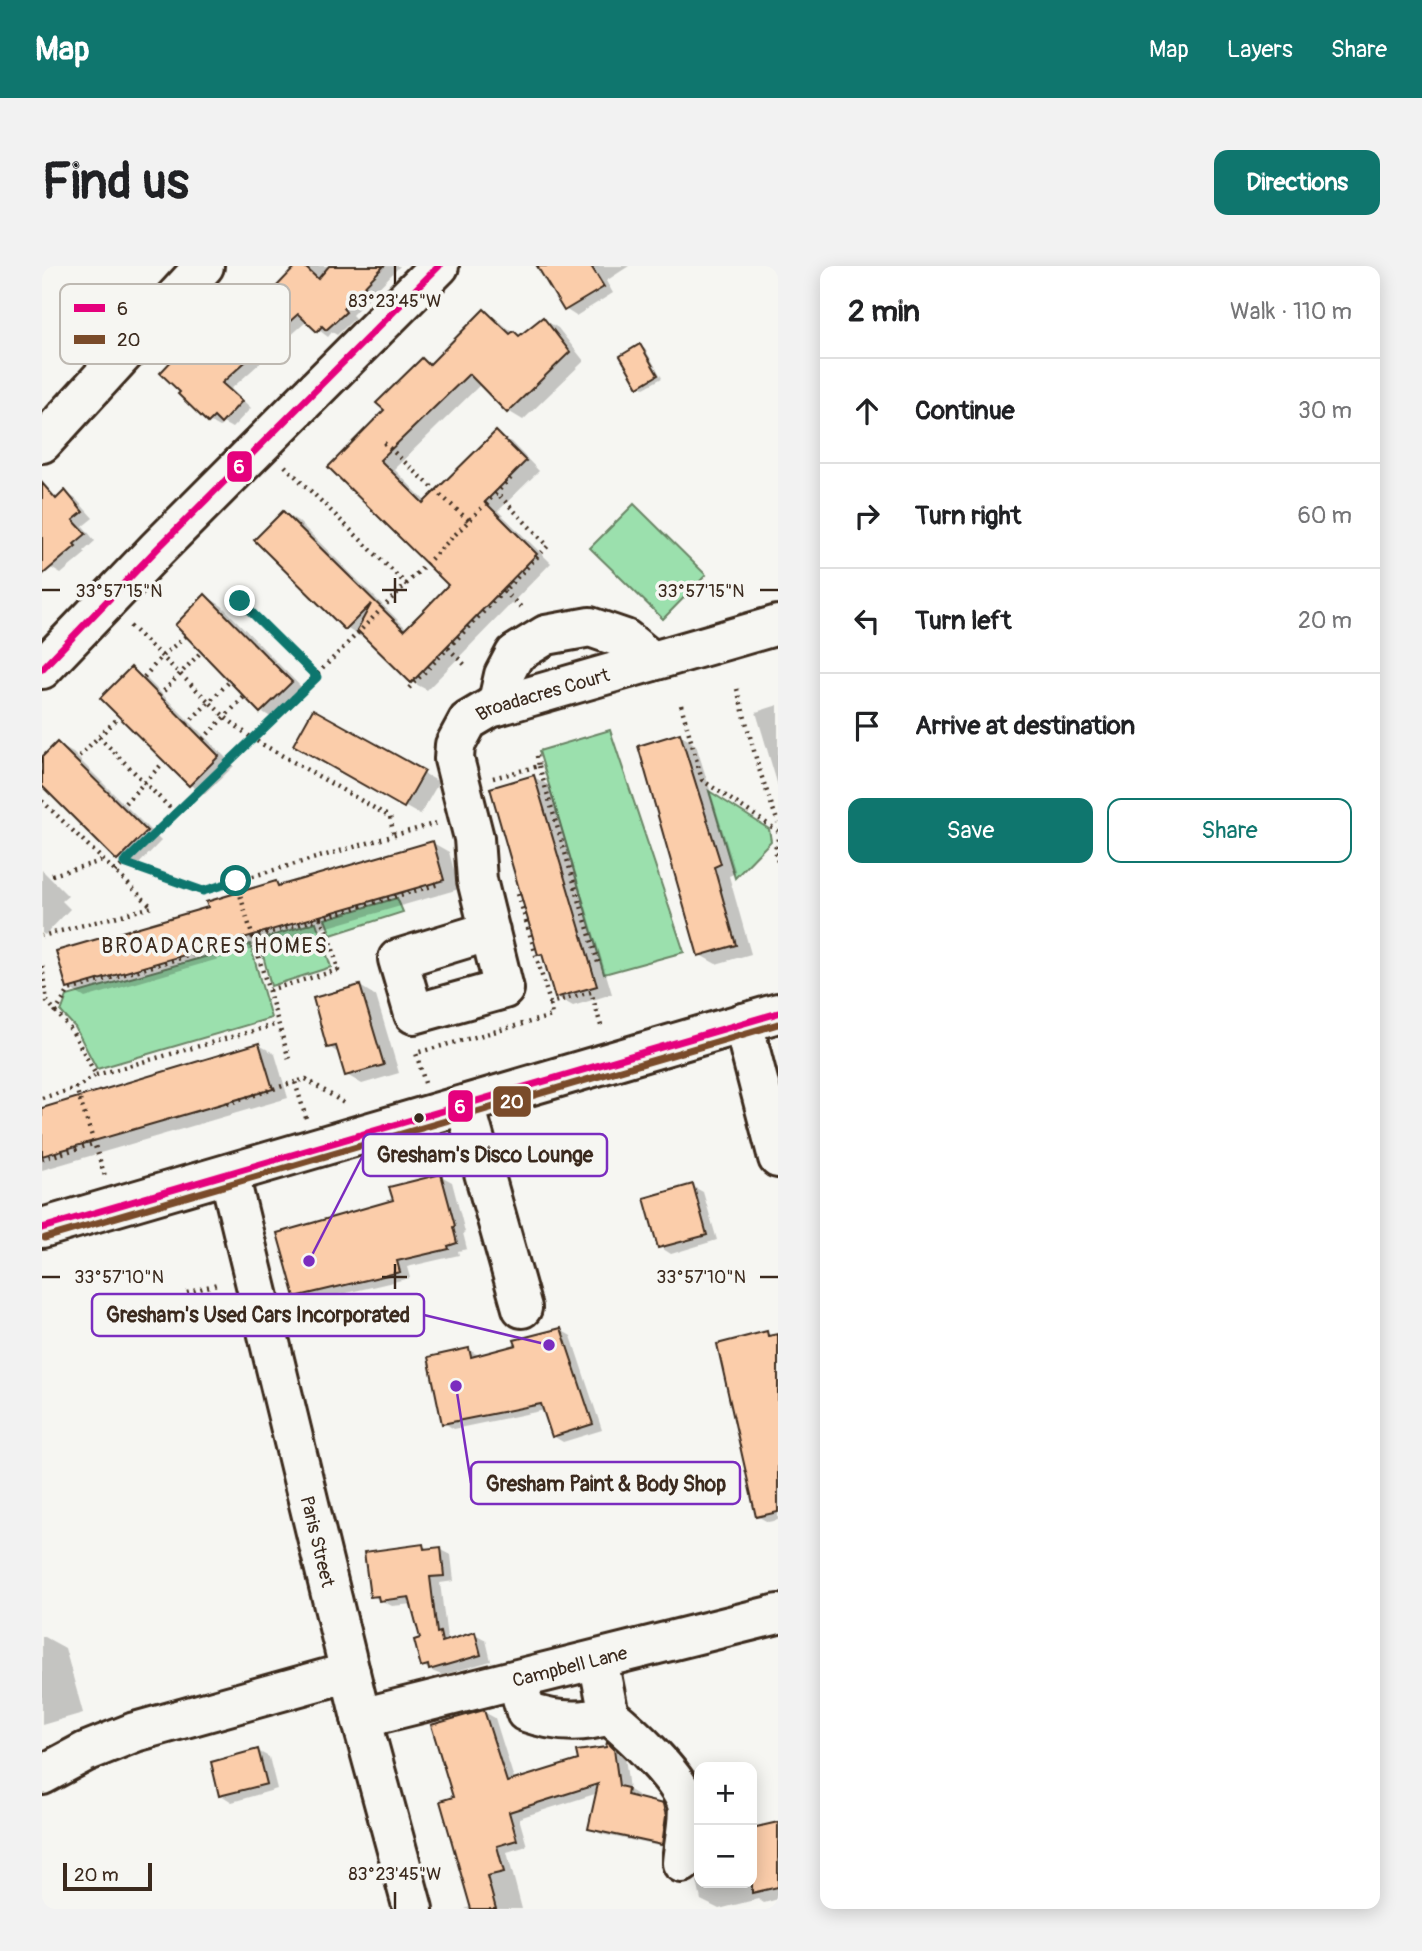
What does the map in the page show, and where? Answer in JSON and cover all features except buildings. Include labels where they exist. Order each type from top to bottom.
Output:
[{"type":"street","points":[[188,284],[204,266]]},
{"type":"street","points":[[42,669],[157,549],[439,266]]},
{"type":"street","points":[[42,443],[114,364]]},
{"type":"street","name":"Broadacres Court","points":[[490,931],[477,880],[474,838],[454,759],[455,745],[468,721],[497,706],[778,625]]},
{"type":"street","points":[[497,706],[504,675],[515,654],[546,635],[590,627],[625,639],[652,661]]},
{"type":"street","points":[[42,1228],[760,1018],[778,1158]]},
{"type":"street","points":[[465,1105],[522,1308]]},
{"type":"street","name":"Paris Street","points":[[229,1174],[361,1718],[413,1909]]},
{"type":"street","name":"Campbell Lane","points":[[361,1718],[778,1614]]},
{"type":"street","points":[[598,1660],[609,1715],[633,1734],[679,1788],[687,1805],[682,1863]]},
{"type":"street","points":[[42,1775],[85,1752],[135,1732],[350,1672]]},
{"type":"street","points":[[517,1680],[526,1712],[546,1719],[588,1721],[609,1715]]},
{"type":"path","points":[[384,443],[469,521]]},
{"type":"path","points":[[281,462],[407,585]]},
{"type":"path","points":[[115,872],[317,677],[511,478]]},
{"type":"path","points":[[409,688],[548,546],[497,493]]},
{"type":"path","points":[[504,591],[523,609]]},
{"type":"path","points":[[240,601],[317,677]]},
{"type":"path","points":[[124,620],[226,718],[253,740],[390,817],[394,836]]},
{"type":"path","points":[[144,677],[186,636]]},
{"type":"path","points":[[448,648],[466,666]]},
{"type":"path","points":[[159,696],[201,652]]},
{"type":"path","points":[[187,724],[208,700],[230,681]]},
{"type":"path","points":[[737,689],[759,769],[778,823]]},
{"type":"path","points":[[203,739],[245,696]]},
{"type":"path","points":[[681,705],[702,780],[778,831]]},
{"type":"path","points":[[79,756],[117,719]]},
{"type":"path","points":[[99,737],[176,814]]},
{"type":"path","points":[[536,751],[599,966]]},
{"type":"path","points":[[125,803],[161,765]]},
{"type":"path","points":[[485,779],[539,766]]},
{"type":"path","points":[[42,800],[152,907],[42,936]]},
{"type":"path","points":[[124,863],[203,891],[438,823]]},
{"type":"path","points":[[778,839],[775,849],[778,862]]},
{"type":"path","points":[[52,875],[103,860]]},
{"type":"path","points":[[236,881],[289,1059]]},
{"type":"path","points":[[55,1013],[69,990],[439,884]]},
{"type":"path","points":[[425,1084],[416,1053],[552,1016],[516,885]]},
{"type":"path","points":[[269,990],[338,970],[331,941],[320,918]]},
{"type":"path","points":[[42,967],[47,1001],[72,1031],[96,1076]]},
{"type":"path","points":[[550,1003],[591,992],[602,1030]]},
{"type":"path","points":[[42,1098],[76,1088],[96,1076],[278,1024]]},
{"type":"path","points":[[227,1104],[306,1079],[349,1106]]},
{"type":"path","points":[[295,1082],[306,1119]]},
{"type":"path","points":[[76,1088],[105,1177]]},
{"type":"path","points":[[42,1159],[93,1144]]},
{"type":"path","points":[[187,1293],[225,1282]]},
{"type":"green space","points":[[634,504],[706,575],[663,619],[590,548]]},
{"type":"green space","points":[[610,730],[684,952],[604,974],[539,751]]},
{"type":"green space","points":[[709,791],[769,829],[771,841],[735,878]]},
{"type":"green space","points":[[397,898],[403,912],[331,935],[325,919]]},
{"type":"green space","points":[[316,922],[331,967],[271,986],[259,940]]},
{"type":"green space","points":[[250,944],[271,1018],[97,1069],[75,1027],[61,1012],[67,996]]},
{"type":"transit line","name":"6","points":[[42,669],[157,549],[439,266]]},
{"type":"transit line","name":"6","points":[[42,1228],[778,1013]]},
{"type":"transit line","name":"20","points":[[45,1238],[778,1024]]},
{"type":"place","name":"Gresham's Disco Lounge","points":[[309,1261]]},
{"type":"place","name":"Gresham's Used Cars Incorporated","points":[[549,1345]]},
{"type":"place","name":"Gresham Paint & Body Shop","points":[[456,1386]]},
{"type":"district","name":"BROADACRES HOMES","points":[[215,946]]},
{"type":"route","points":[[236,881],[203,891],[124,863],[317,677],[240,601]]}]
